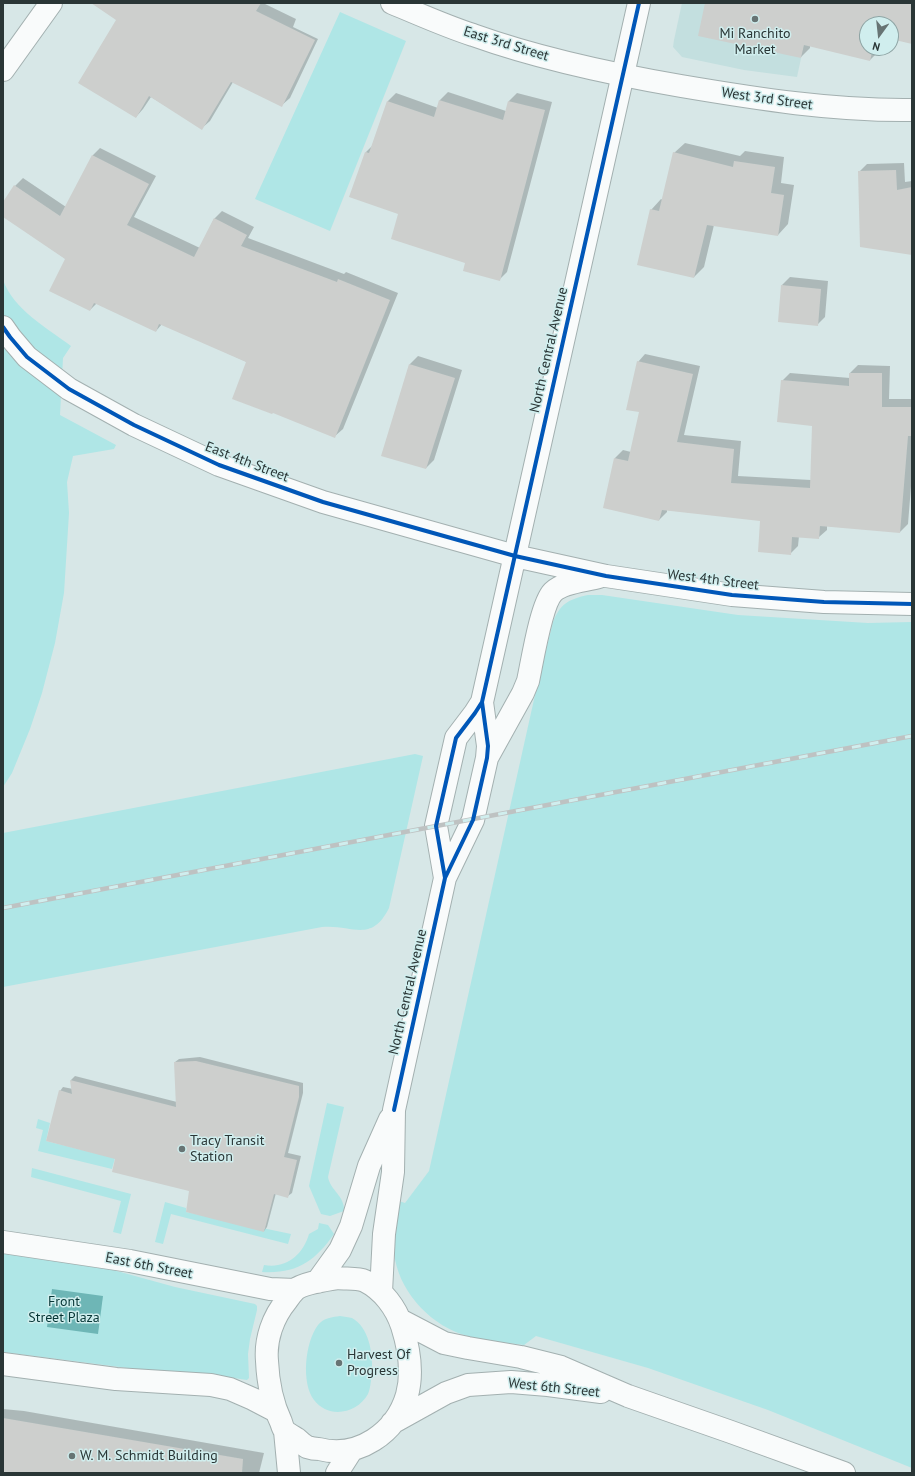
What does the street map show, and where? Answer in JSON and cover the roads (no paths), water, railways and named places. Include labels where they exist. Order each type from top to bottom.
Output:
[{"type":"street","points":[[3,70],[51,3]]},
{"type":"street","name":"East 3rd Street","points":[[392,3],[480,38],[530,52],[623,74]]},
{"type":"street","name":"North Central Avenue","points":[[445,878],[436,826],[456,738],[482,702],[639,3]]},
{"type":"street","name":"West 3rd Street","points":[[623,74],[717,92],[776,101],[826,107],[884,111],[912,110]]},
{"type":"street","name":"East 4th Street","points":[[3,327],[27,357],[69,389],[134,425],[220,465],[323,502],[515,556]]},
{"type":"street","name":"West 4th Street","points":[[515,556],[606,576],[732,595],[824,602],[912,604]]},
{"type":"street","points":[[488,758],[528,681],[545,606],[552,593],[563,586],[606,576]]},
{"type":"street","name":"North Central Avenue","points":[[381,1292],[384,1234],[393,1172],[394,1110],[445,878],[473,820],[488,758],[488,746],[482,702]]},
{"type":"street","name":"North Central Avenue","points":[[317,1282],[340,1250],[351,1226],[369,1166],[394,1110]]},
{"type":"street","name":"East 6th Street","points":[[3,1242],[130,1261],[270,1289],[295,1290]]},
{"type":"street","points":[[3,1364],[116,1379],[211,1385],[230,1389],[254,1399],[280,1421],[307,1447],[328,1452],[351,1451],[374,1440],[392,1423],[407,1394],[410,1376],[409,1355],[406,1338],[400,1320],[389,1301],[381,1292],[364,1280],[338,1278],[317,1282],[295,1290],[281,1308],[273,1324],[267,1341],[266,1352],[268,1379],[280,1421],[289,1473]]},
{"type":"street","name":"West 6th Street","points":[[400,1320],[444,1343],[521,1357],[561,1367],[628,1396],[844,1473]]},
{"type":"street","name":"West 6th Street","points":[[392,1423],[446,1393],[468,1385],[510,1382],[548,1385],[628,1396]]},
{"type":"street","points":[[337,1473],[351,1451]]},
{"type":"railway","points":[[3,908],[912,736]]},
{"type":"place","name":"Mi Ranchito Market","points":[[755,19]]},
{"type":"place","name":"Tracy Transit Station","points":[[182,1149]]},
{"type":"place","name":"Harvest Of Progress","points":[[339,1363]]},
{"type":"place","name":"W. M. Schmidt Building","points":[[72,1456]]},
{"type":"park label","name":"Front Street Plaza","points":[[64,1310]]}]
